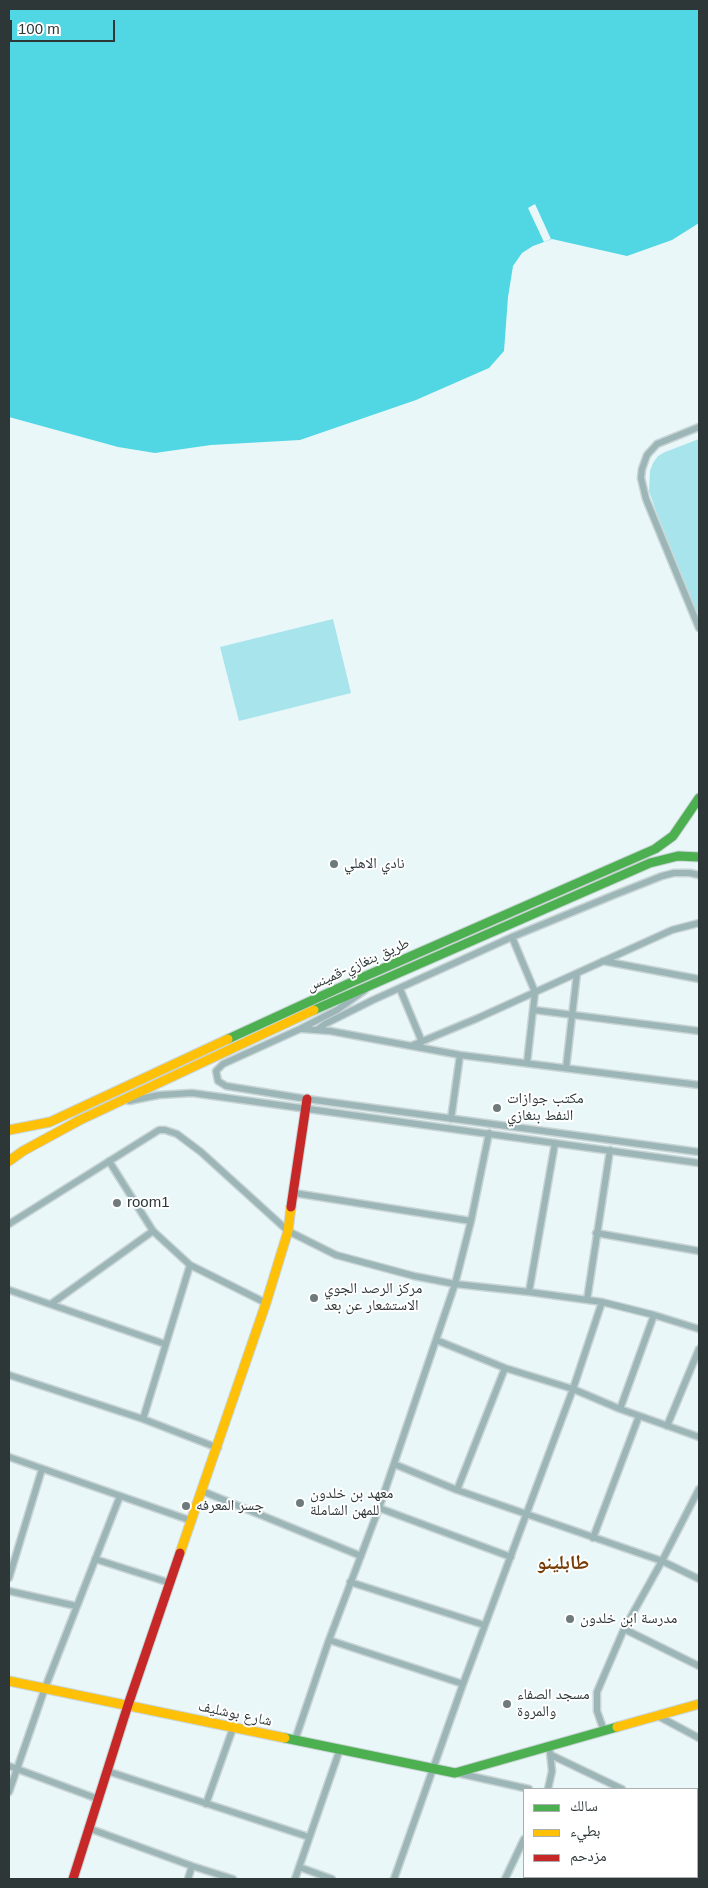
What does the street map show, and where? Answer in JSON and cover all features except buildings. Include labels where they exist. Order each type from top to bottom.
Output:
[{"type":"street","points":[[699,428],[657,444],[647,455],[641,478],[646,499],[699,628]]},
{"type":"street","name":"طريق بنغازي-قمينس","points":[[9,1130],[42,1124],[67,1114],[352,982],[655,849],[672,836],[699,798]]},
{"type":"street","points":[[9,1161],[48,1136],[116,1102],[373,984],[650,863],[678,856],[699,857]]},
{"type":"street","points":[[317,1030],[365,1004],[512,938],[662,876],[674,873],[699,875]]},
{"type":"street","points":[[411,1046],[672,930],[699,923]]},
{"type":"street","points":[[512,938],[535,992],[527,1063]]},
{"type":"street","points":[[603,961],[699,979]]},
{"type":"street","points":[[566,1068],[577,973]]},
{"type":"street","points":[[373,984],[347,1004],[300,1029],[223,1064],[218,1068],[216,1074],[220,1083],[226,1086],[308,1098],[699,1152]]},
{"type":"street","points":[[400,989],[422,1042]]},
{"type":"street","points":[[534,1010],[699,1031]]},
{"type":"street","points":[[300,1029],[317,1030],[460,1055],[699,1084]]},
{"type":"street","points":[[451,1118],[460,1055]]},
{"type":"street","points":[[116,1102],[170,1093],[192,1093],[699,1163]]},
{"type":"street","points":[[73,1879],[128,1705],[218,1448],[288,1231],[308,1098]]},
{"type":"street","points":[[9,1224],[159,1130],[172,1131],[201,1152],[288,1231],[336,1255],[414,1276],[455,1284],[602,1302],[699,1329]]},
{"type":"street","points":[[295,1740],[350,1582],[379,1508],[455,1284],[471,1221],[489,1133]]},
{"type":"street","points":[[529,1292],[555,1143]]},
{"type":"street","points":[[632,1154],[634,1144]]},
{"type":"street","points":[[651,1156],[650,1151],[654,1146]]},
{"type":"street","points":[[587,1300],[610,1150]]},
{"type":"street","points":[[109,1161],[153,1231],[190,1265],[266,1303]]},
{"type":"street","points":[[294,1193],[471,1221]]},
{"type":"street","points":[[51,1304],[153,1231]]},
{"type":"street","points":[[596,1233],[699,1251]]},
{"type":"street","points":[[143,1419],[190,1265]]},
{"type":"street","points":[[9,1290],[165,1344]]},
{"type":"street","points":[[394,1879],[434,1769],[462,1684],[573,1389],[602,1302]]},
{"type":"street","points":[[620,1409],[654,1315]]},
{"type":"street","points":[[436,1340],[505,1368],[573,1389],[620,1409],[699,1438]]},
{"type":"street","points":[[667,1426],[699,1349]]},
{"type":"street","points":[[457,1490],[505,1368]]},
{"type":"street","points":[[9,1375],[143,1419],[218,1448]]},
{"type":"street","points":[[593,1538],[639,1416]]},
{"type":"street","points":[[9,1458],[192,1520]]},
{"type":"street","points":[[394,1464],[457,1490],[526,1515],[662,1561],[699,1579]]},
{"type":"street","points":[[9,1578],[42,1469]]},
{"type":"street","points":[[604,1731],[597,1712],[597,1692],[624,1629],[699,1489]]},
{"type":"street","points":[[202,1491],[361,1556]]},
{"type":"street","points":[[9,1792],[12,1767],[120,1496]]},
{"type":"street","points":[[379,1508],[511,1557]]},
{"type":"street","points":[[95,1559],[170,1583]]},
{"type":"street","points":[[350,1582],[484,1625]]},
{"type":"street","points":[[9,1590],[76,1606]]},
{"type":"street","points":[[624,1629],[699,1666]]},
{"type":"street","points":[[329,1640],[462,1684]]},
{"type":"street","name":"شارع بوشليف","points":[[9,1681],[455,1772]]},
{"type":"street","points":[[455,1772],[550,1750],[604,1731],[699,1704]]},
{"type":"street","points":[[658,1716],[699,1738]]},
{"type":"street","points":[[206,1804],[233,1728]]},
{"type":"street","points":[[295,1879],[340,1749]]},
{"type":"street","points":[[548,1788],[552,1771],[550,1750]]},
{"type":"street","points":[[550,1750],[620,1788]]},
{"type":"street","points":[[12,1767],[98,1799]]},
{"type":"street","points":[[107,1771],[309,1837]]},
{"type":"street","points":[[455,1772],[525,1788]]},
{"type":"street","points":[[88,1828],[233,1879]]},
{"type":"street","points":[[505,1879],[523,1841]]},
{"type":"street","points":[[516,1855],[523,1858]]},
{"type":"street","points":[[188,1879],[192,1866]]},
{"type":"street","points":[[298,1867],[332,1879]]},
{"type":"shaded area","points":[[699,439],[699,617],[649,491],[650,471],[658,456]]},
{"type":"shaded area","points":[[333,619],[351,693],[239,721],[220,647]]},
{"type":"water","points":[[9,9],[699,9],[699,223],[672,240],[627,256],[552,239],[533,246],[522,253],[513,266],[508,297],[504,351],[489,368],[416,400],[300,440],[211,445],[155,453],[118,447],[9,417]]},
{"type":"pier","points":[[535,204],[551,239],[544,242],[528,208]]},
{"type":"traffic: fast","points":[[228,1039],[352,982],[655,849],[673,836],[699,798]]},
{"type":"traffic: fast","points":[[314,1010],[650,863],[678,856],[699,857]]},
{"type":"traffic: fast","points":[[285,1738],[455,1773],[617,1727]]},
{"type":"traffic: slow","points":[[9,1161],[23,1151],[80,1120],[314,1010]]},
{"type":"traffic: slow","points":[[9,1130],[50,1122],[228,1039]]},
{"type":"traffic: slow","points":[[180,1553],[266,1303],[288,1231],[291,1207]]},
{"type":"traffic: slow","points":[[9,1681],[285,1738]]},
{"type":"traffic: slow","points":[[617,1727],[699,1704]]},
{"type":"traffic: jam","points":[[291,1207],[307,1099]]},
{"type":"traffic: jam","points":[[73,1879],[128,1705],[180,1553]]},
{"type":"place","name":"نادي الاهلي","points":[[334,864]]},
{"type":"place","name":"مكتب جوازات النفط بنغازي","points":[[497,1108]]},
{"type":"place","name":"room1","points":[[117,1203]]},
{"type":"place","name":"مركز الرصد الجوي الاستشعار عن بعد","points":[[314,1298]]},
{"type":"place","name":"معهد بن خلدون للمهن الشاملة","points":[[300,1503]]},
{"type":"place","name":"جسر المعرفه","points":[[186,1506]]},
{"type":"place","name":"مدرسة ابن خلدون","points":[[570,1619]]},
{"type":"place","name":"مسجد الصفاء والمروة","points":[[507,1704]]},
{"type":"district","name":"طابلينو","points":[[563,1563]]}]
